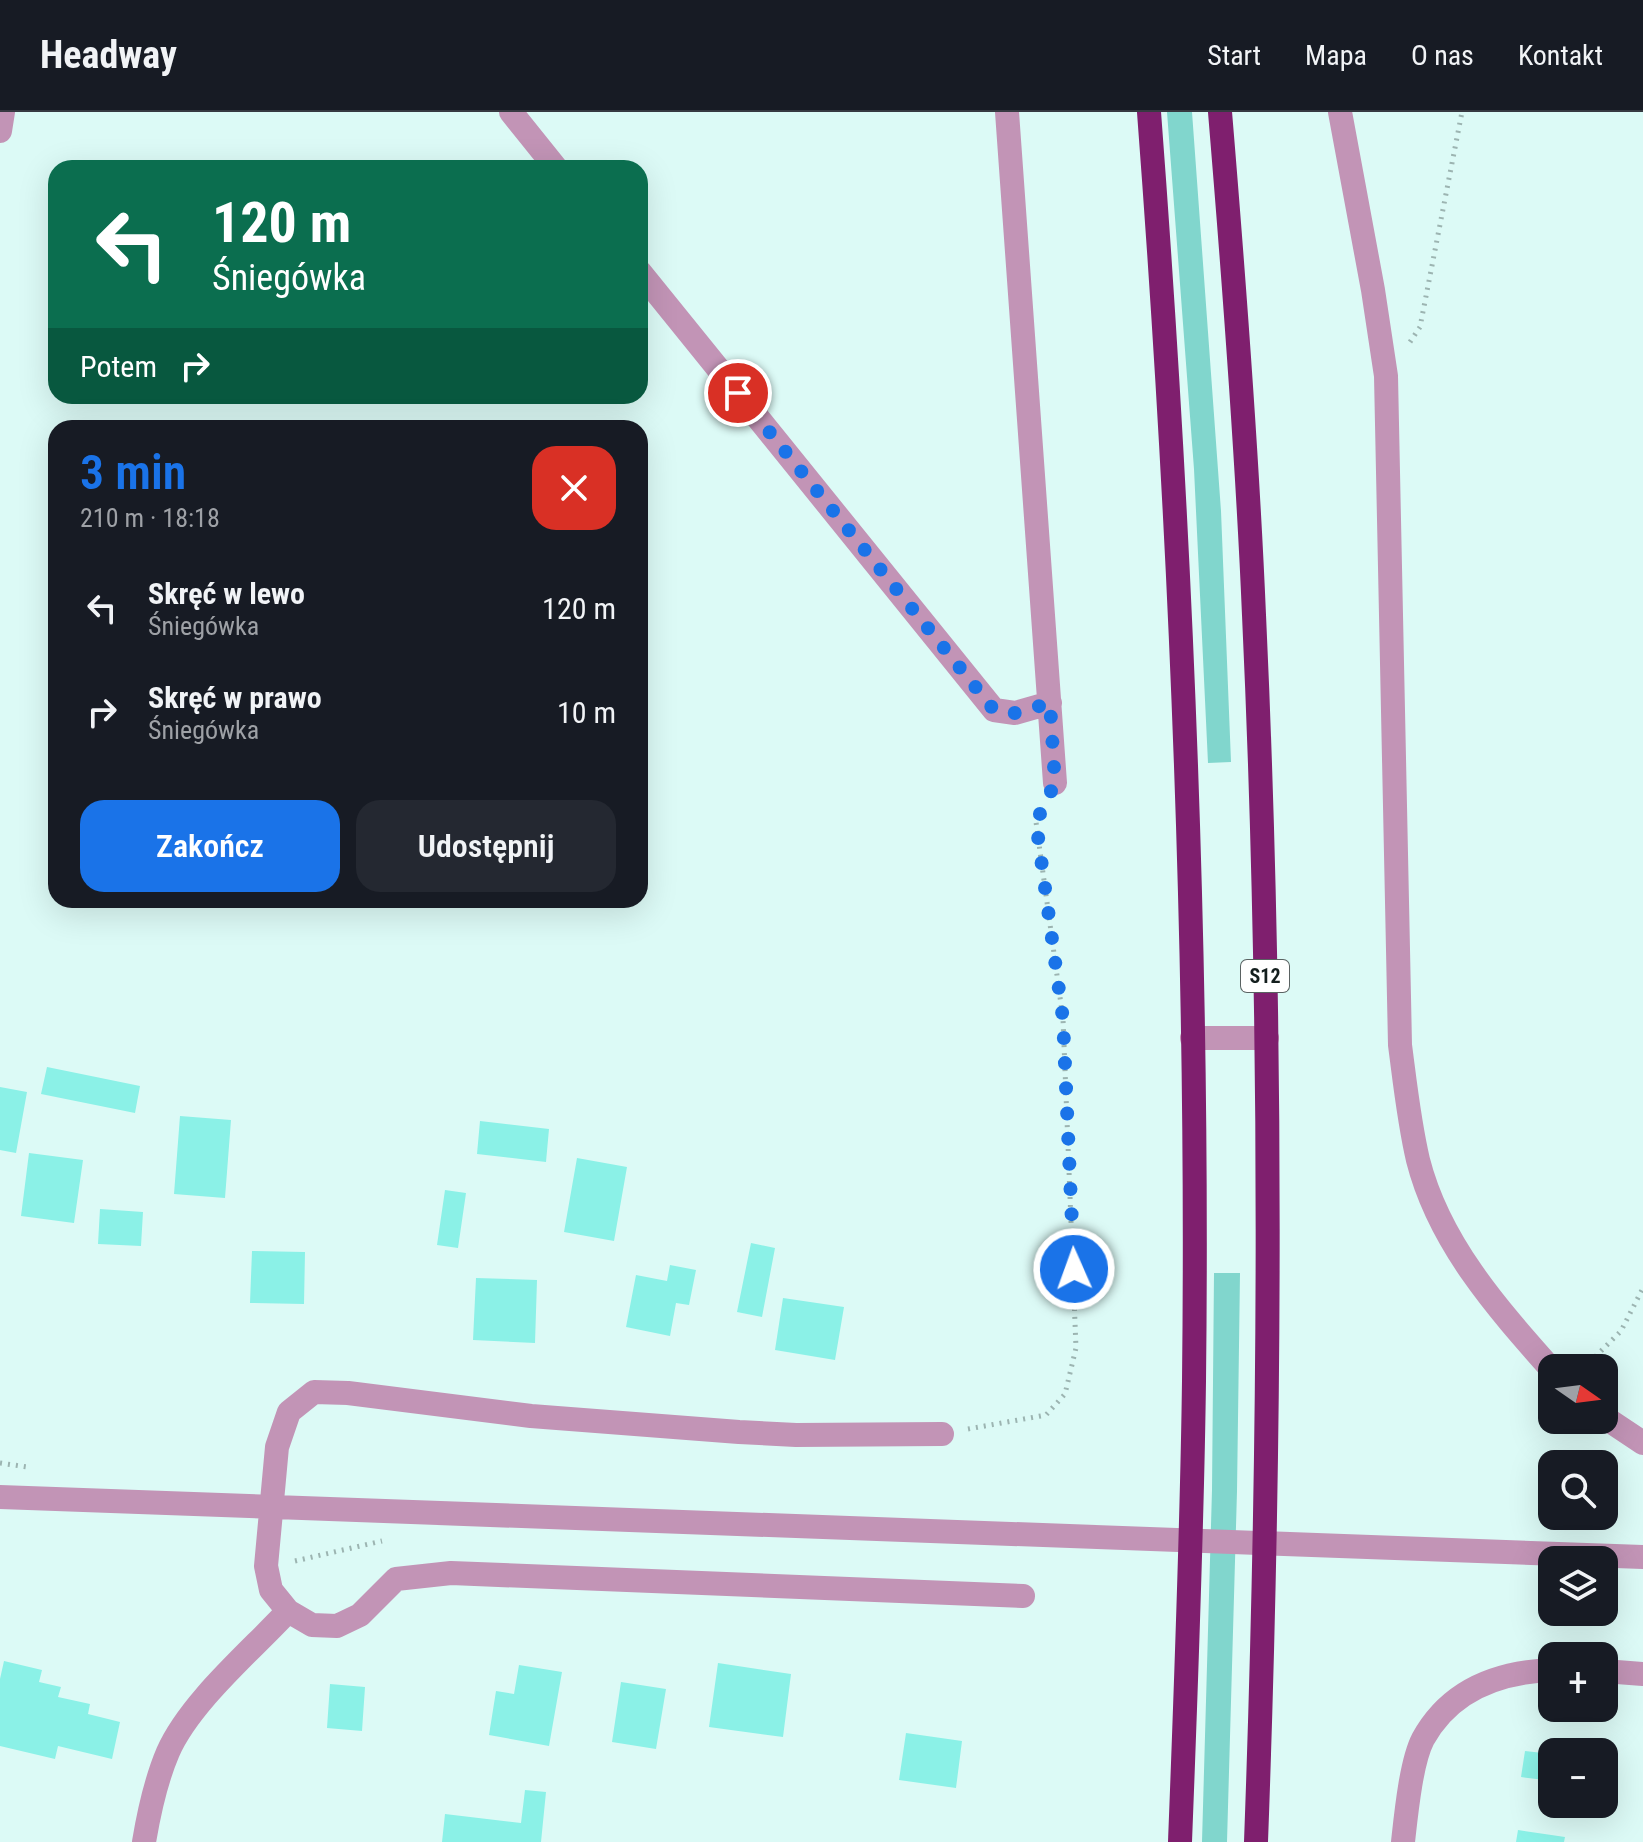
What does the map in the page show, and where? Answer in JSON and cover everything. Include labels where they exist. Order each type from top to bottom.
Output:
[{"type":"highway","points":[[1149,112],[1176,526],[1192,1038],[1194,1382],[1180,1842]]},
{"type":"highway","name":"S12","points":[[1220,112],[1234,283],[1254,615],[1267,1038],[1267,1488],[1256,1842]]},
{"type":"street","points":[[0,131],[3,112]]},
{"type":"street","points":[[511,112],[550,160]]},
{"type":"street","points":[[1007,112],[1055,783]]},
{"type":"street","points":[[1340,112],[1386,376],[1400,1045],[1410,1124],[1431,1198],[1451,1241],[1484,1289],[1539,1354]]},
{"type":"street","points":[[648,282],[994,710],[1015,713],[1050,703]]},
{"type":"street","points":[[1192,1038],[1267,1038]]},
{"type":"street","points":[[942,1434],[796,1435],[739,1432],[531,1416],[348,1393],[314,1392],[289,1412],[277,1447],[266,1566],[271,1590],[288,1611],[312,1625],[337,1626],[360,1615],[396,1579],[451,1573],[1023,1596]]},
{"type":"street","points":[[1618,1426],[1643,1443]]},
{"type":"street","points":[[0,1497],[1643,1557]]},
{"type":"street","points":[[144,1842],[168,1751],[203,1698],[288,1611]]},
{"type":"street","points":[[1403,1842],[1422,1741],[1443,1712],[1468,1692],[1496,1677],[1538,1672]]},
{"type":"street","points":[[1618,1672],[1643,1674]]},
{"type":"path","points":[[1386,376],[1420,327],[1462,112]]},
{"type":"path","points":[[942,1434],[1046,1415],[1065,1394],[1076,1348],[1063,1019],[1036,822],[1055,783]]},
{"type":"path","points":[[1598,1354],[1621,1331],[1643,1288]]},
{"type":"shaded area","points":[[1167,112],[1192,112],[1221,511],[1231,762],[1208,763],[1194,469]]},
{"type":"shaded area","points":[[1214,1273],[1240,1273],[1227,1842],[1202,1842],[1212,1490]]},
{"type":"building","points":[[47,1067],[140,1086],[135,1113],[41,1094]]},
{"type":"building","points":[[0,1087],[27,1092],[16,1153],[0,1150]]},
{"type":"building","points":[[180,1116],[231,1120],[225,1198],[174,1194]]},
{"type":"building","points":[[480,1121],[549,1129],[546,1162],[477,1154]]},
{"type":"building","points":[[29,1153],[83,1160],[74,1223],[21,1216]]},
{"type":"building","points":[[577,1158],[627,1167],[614,1241],[564,1232]]},
{"type":"building","points":[[445,1190],[466,1193],[458,1248],[437,1245]]},
{"type":"building","points":[[100,1209],[143,1212],[141,1246],[98,1244]]},
{"type":"building","points":[[751,1243],[775,1248],[762,1317],[737,1312]]},
{"type":"building","points":[[252,1251],[305,1252],[304,1304],[250,1303]]},
{"type":"building","points":[[670,1265],[696,1270],[689,1305],[676,1303],[670,1336],[626,1327],[636,1275],[667,1281]]},
{"type":"building","points":[[476,1278],[537,1280],[535,1343],[473,1340]]},
{"type":"building","points":[[783,1298],[844,1307],[835,1360],[775,1350]]},
{"type":"building","points":[[4,1661],[42,1670],[39,1682],[61,1687],[58,1697],[90,1704],[88,1714],[120,1722],[112,1759],[58,1746],[55,1759],[0,1746],[0,1679]]},
{"type":"building","points":[[718,1663],[791,1674],[783,1737],[709,1727]]},
{"type":"building","points":[[519,1665],[562,1672],[549,1746],[489,1735],[496,1691],[514,1694]]},
{"type":"building","points":[[621,1682],[666,1689],[656,1749],[612,1742]]},
{"type":"building","points":[[330,1684],[365,1687],[362,1731],[327,1728]]},
{"type":"building","points":[[906,1733],[962,1741],[956,1788],[899,1780]]},
{"type":"building","points":[[1525,1751],[1538,1752],[1538,1779],[1521,1777]]},
{"type":"building","points":[[525,1790],[546,1792],[541,1842],[442,1842],[445,1814],[521,1823]]},
{"type":"building","points":[[1518,1830],[1565,1837],[1564,1842],[1516,1842]]},
{"type":"route","points":[[738,393],[994,710],[1015,713],[1050,703],[1055,783],[1036,822],[1063,1019],[1074,1269]]}]
